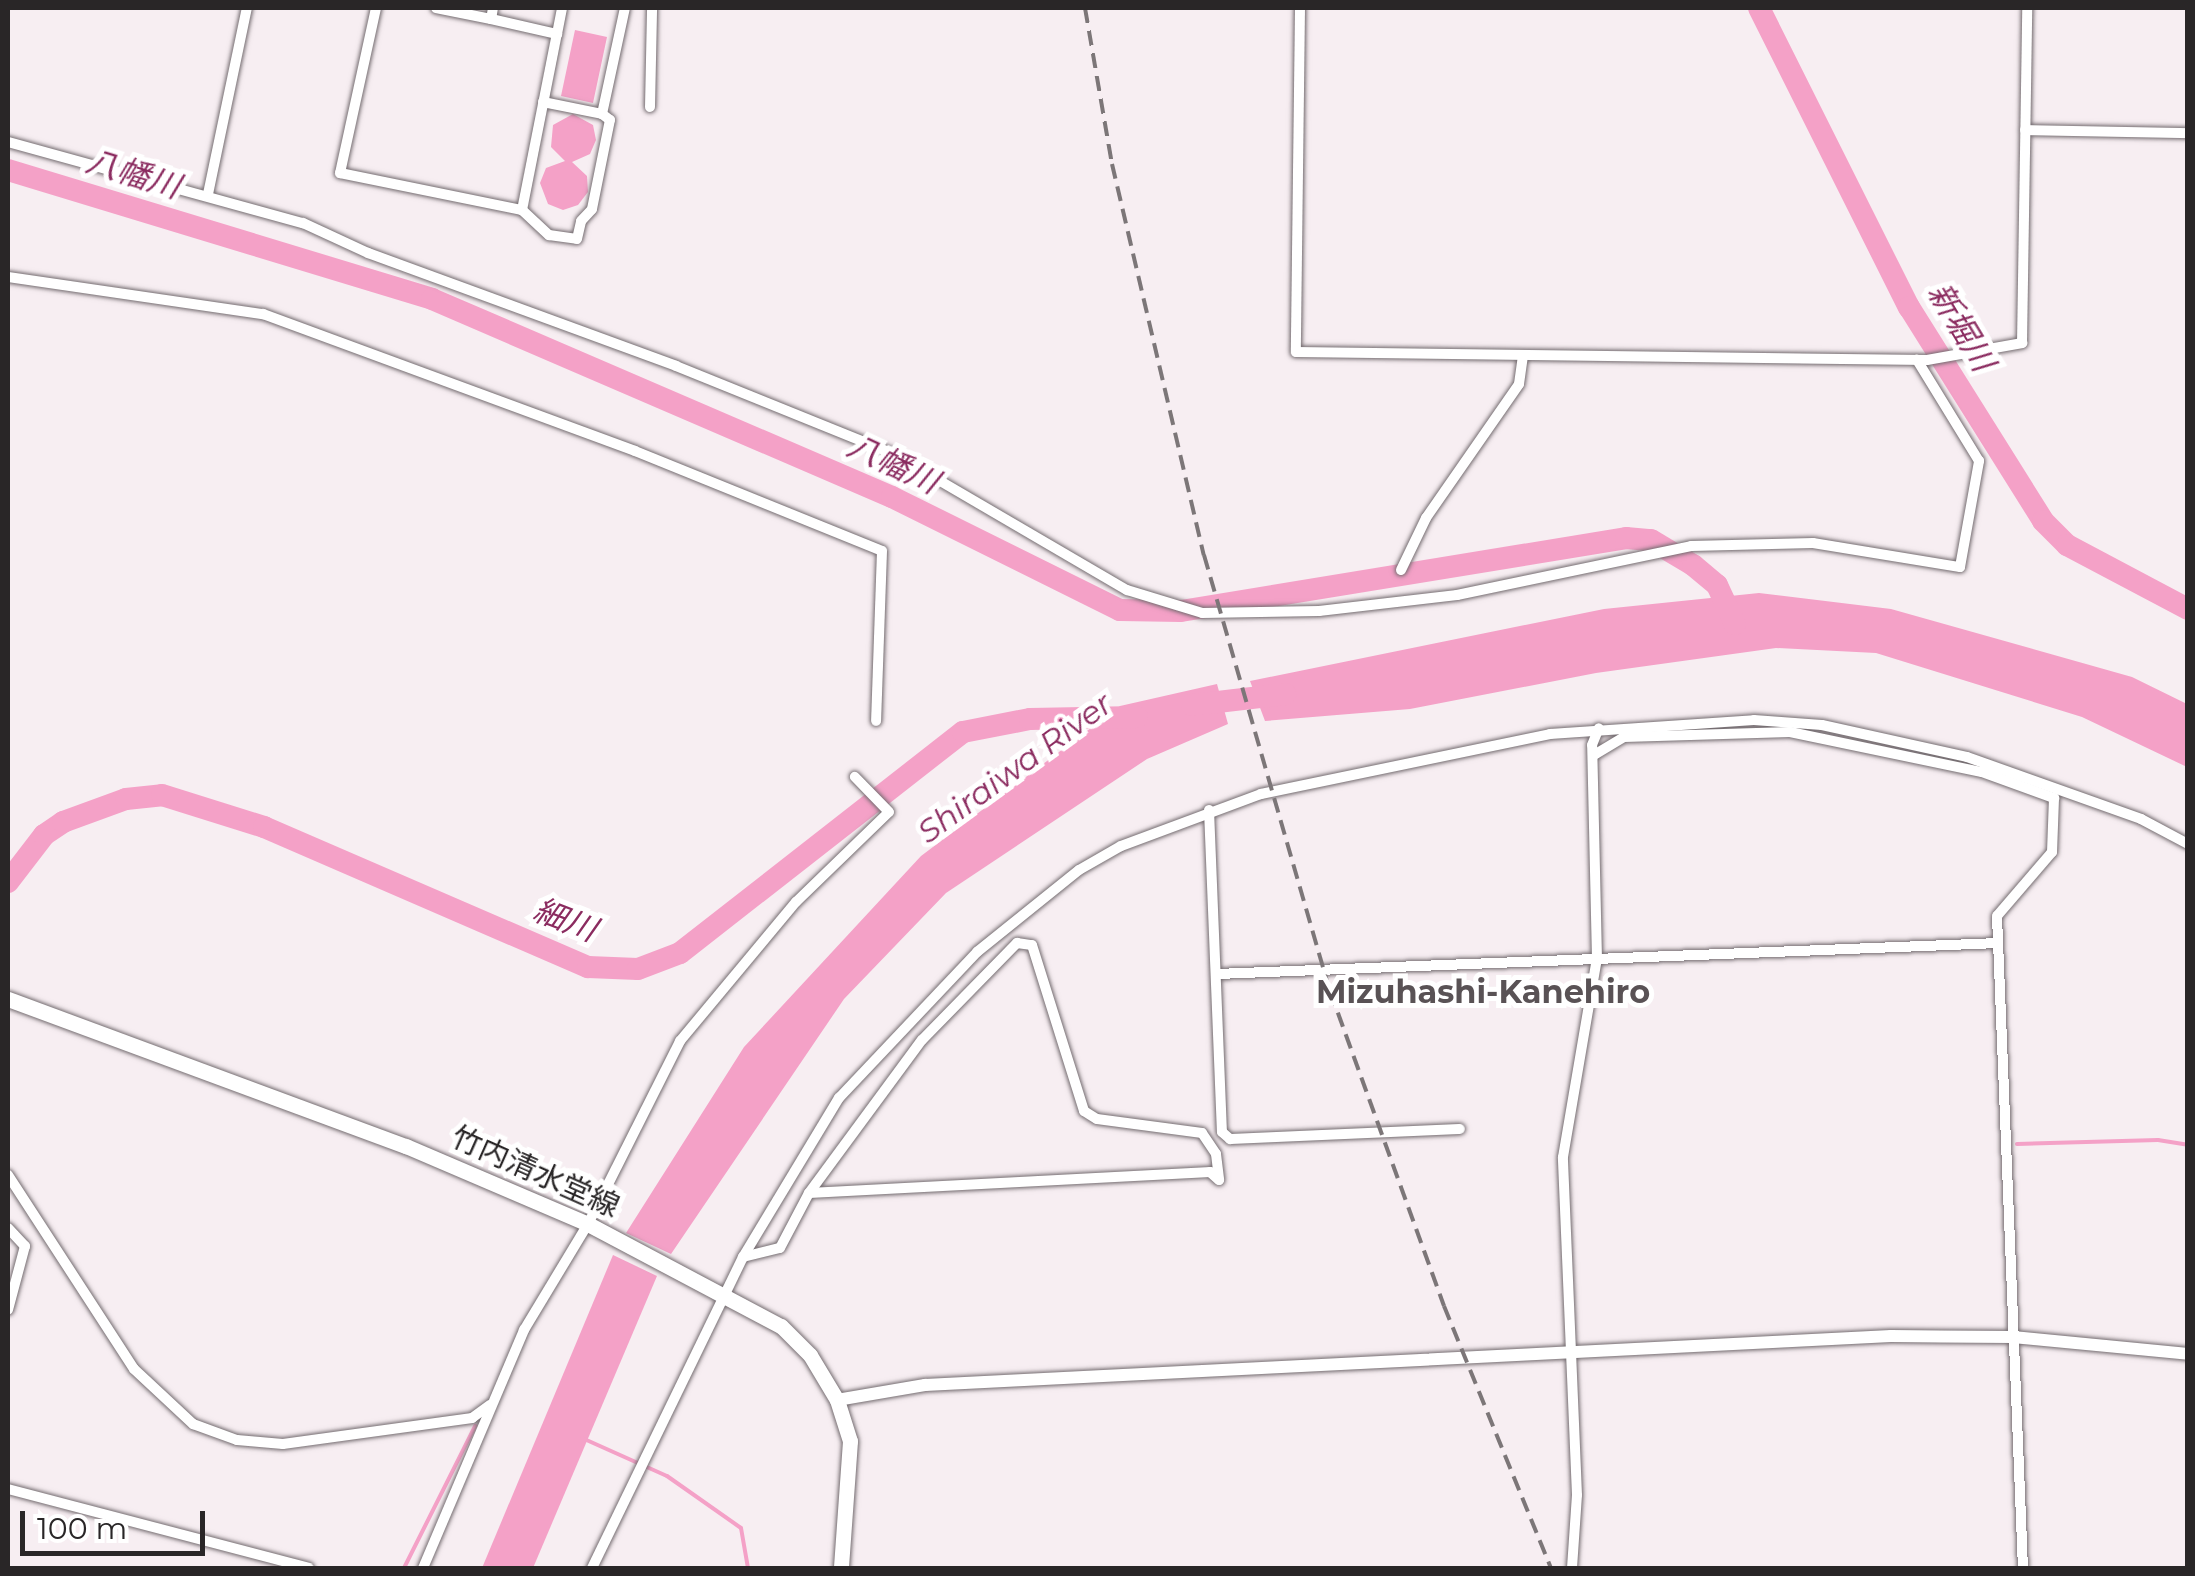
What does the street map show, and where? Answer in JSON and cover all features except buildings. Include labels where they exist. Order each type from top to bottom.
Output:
[{"type":"main road","name":"竹内清水堂線","points":[[8,999],[406,1146],[588,1224],[724,1292],[781,1326],[810,1355],[837,1400],[853,1459],[841,1568]]},
{"type":"street","points":[[208,194],[248,8]]},
{"type":"street","points":[[376,8],[340,173],[522,210],[549,235],[578,239],[580,221],[592,209],[610,120],[602,114],[544,102]]},
{"type":"street","points":[[436,8],[492,13],[557,34]]},
{"type":"street","points":[[522,210],[562,8]]},
{"type":"street","points":[[602,114],[625,8]]},
{"type":"street","points":[[650,107],[652,8]]},
{"type":"street","points":[[1300,8],[1296,352],[1922,360],[2022,344],[2027,8]]},
{"type":"street","points":[[2025,130],[2188,133]]},
{"type":"street","points":[[8,142],[303,223],[894,454],[1126,590],[1202,613],[1319,611],[1470,594],[1691,546],[1813,543],[1960,567],[1979,461],[1922,360]]},
{"type":"street","points":[[8,277],[263,314],[488,394],[882,551],[876,721]]},
{"type":"street","points":[[1401,570],[1426,518],[1519,384],[1524,355]]},
{"type":"street","points":[[592,1568],[742,1257],[839,1098],[977,952],[1079,870],[1208,810],[1458,749],[1599,728],[1754,720],[1822,725],[2005,768],[2140,819],[2188,844]]},
{"type":"street","points":[[1572,1568],[1577,1496],[1563,1158],[1597,960],[1594,755],[1599,728]]},
{"type":"street","points":[[1594,755],[1624,737],[1790,732],[1982,772],[2054,798],[2052,852],[2000,908],[1998,943],[2023,1568]]},
{"type":"street","points":[[423,1568],[524,1330],[588,1224],[680,1041],[758,945],[889,812],[855,777]]},
{"type":"street","points":[[1208,810],[1222,1132],[1230,1139],[1460,1129]]},
{"type":"street","points":[[742,1257],[780,1248],[809,1194],[922,1040],[1016,943],[1032,946],[1084,1111],[1098,1119],[1190,1129],[1202,1134],[1219,1166],[1219,1180],[1210,1172],[809,1194]]},
{"type":"street","points":[[1216,974],[1998,943]]},
{"type":"street","points":[[8,1175],[134,1369],[193,1424],[264,1444],[336,1440],[472,1418],[494,1402]]},
{"type":"street","points":[[8,1228],[25,1246],[8,1310]]},
{"type":"street","points":[[837,1400],[925,1385],[1891,1336],[2013,1337],[2188,1354]]},
{"type":"street","points":[[8,1489],[309,1568]]},
{"type":"shaded area","points":[[575,30],[607,37],[593,103],[561,96]]},
{"type":"shaded area","points":[[573,114],[593,125],[596,140],[590,154],[572,162],[587,176],[588,192],[578,205],[563,210],[548,204],[540,183],[546,168],[565,161],[551,147],[553,125]]},
{"type":"shaded area","points":[[1759,593],[1891,609],[2132,677],[2187,704],[2187,767],[2082,717],[1876,653],[1776,648],[1596,673],[1410,709],[1265,721],[1250,681],[1604,609]]},
{"type":"shaded area","points":[[1217,684],[1228,724],[1147,759],[946,893],[844,999],[671,1254],[626,1233],[744,1047],[921,856],[1120,706]]},
{"type":"shaded area","points":[[613,1255],[657,1276],[533,1568],[482,1568]]},
{"type":"waterway","name":"新堀川","points":[[1759,8],[1909,307],[2043,521],[2067,545],[2188,609]]},
{"type":"waterway","name":"八幡川","points":[[8,170],[432,299],[892,497],[1120,610],[1181,611],[1626,538],[1651,540],[1693,565],[1717,585],[1735,624]]},
{"type":"waterway","name":"Shiraiwa River","points":[[1192,705],[1285,694]]},
{"type":"waterway","name":"細川","points":[[8,882],[44,835],[63,822],[126,799],[162,795],[264,827],[588,967],[638,969],[680,953],[963,732],[1030,719],[1137,717]]},
{"type":"waterway","points":[[2017,1144],[2158,1140],[2188,1145]]},
{"type":"waterway","points":[[404,1568],[475,1426]]},
{"type":"waterway","points":[[582,1438],[667,1476],[741,1528],[748,1568]]},
{"type":"railway","points":[[1085,8],[1112,164],[1204,555],[1330,991],[1444,1306],[1551,1568]]},
{"type":"district","name":"Mizuhashi-Kanehiro","points":[[1483,992]]}]
